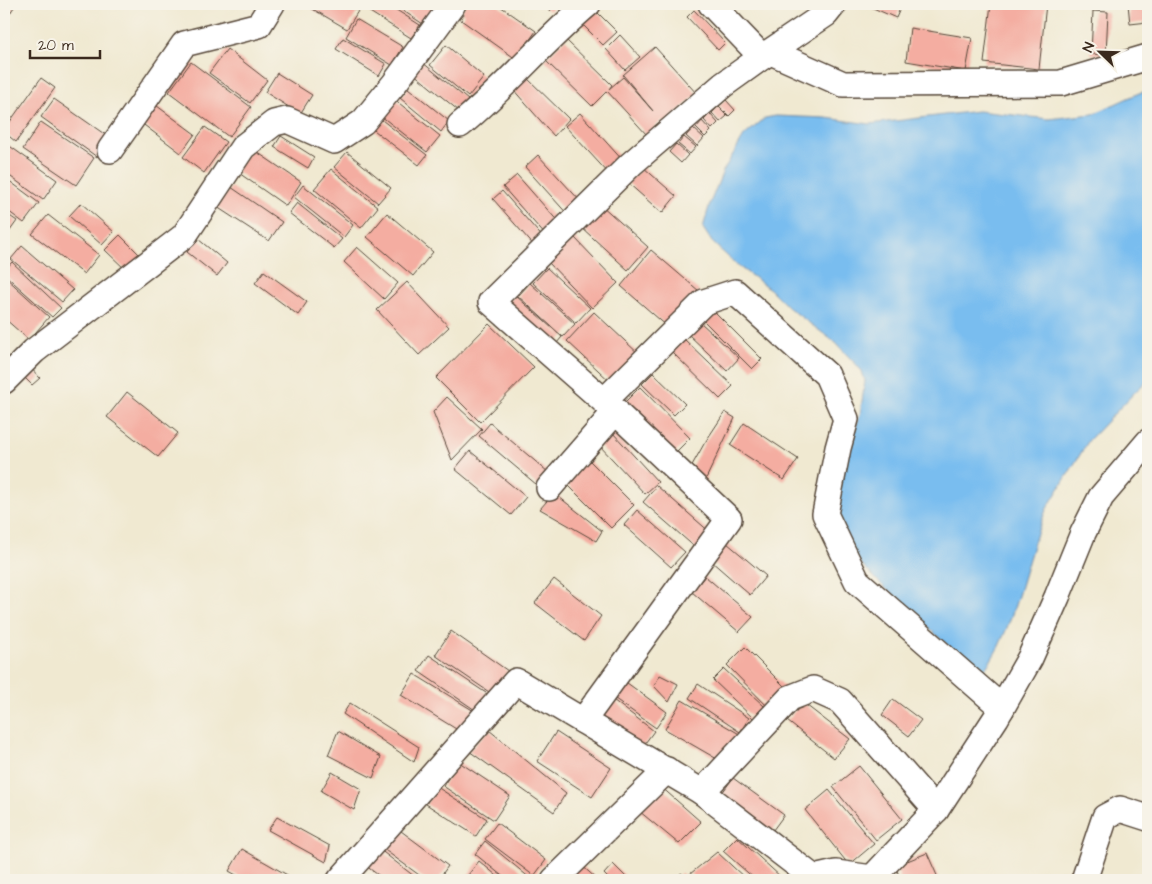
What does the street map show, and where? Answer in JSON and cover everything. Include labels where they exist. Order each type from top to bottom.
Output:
[{"type":"street","points":[[110,150],[184,44],[259,25],[272,4]]},
{"type":"street","points":[[4,381],[34,351],[184,236],[243,147],[274,123],[286,120],[334,141],[363,122],[394,84],[453,4]]},
{"type":"street","points":[[460,125],[478,110],[565,23],[588,4]]},
{"type":"street","points":[[711,4],[767,54],[843,84],[1061,83],[1148,57]]},
{"type":"street","points":[[583,721],[729,519],[610,406],[490,302],[631,164],[723,85],[826,14],[834,4]]},
{"type":"street","points":[[549,488],[610,406],[704,302],[736,292],[827,375],[846,419],[824,514],[857,582],[1002,708]]},
{"type":"street","points":[[340,880],[516,681],[702,792],[813,879],[836,873],[874,879],[936,810],[996,718],[1030,658],[1083,533],[1102,497],[1148,442]]},
{"type":"street","points":[[702,792],[790,698],[813,689],[840,701],[936,810]]},
{"type":"street","points":[[554,880],[667,770]]},
{"type":"street","points":[[1084,880],[1105,817],[1120,810],[1148,818]]},
{"type":"water","points":[[1148,91],[1148,380],[1089,440],[1046,510],[1013,613],[995,654],[980,675],[883,586],[841,544],[836,534],[841,469],[860,415],[865,381],[862,371],[836,343],[788,307],[770,289],[738,266],[712,242],[703,228],[710,203],[723,171],[744,136],[765,118],[776,116],[826,118],[870,124],[978,111],[1049,119],[1093,114],[1139,93]]},
{"type":"building","points":[[4,4],[16,4],[4,22]]},
{"type":"building","points":[[304,4],[346,4],[358,11],[347,29]]},
{"type":"building","points":[[350,4],[363,4],[360,9]]},
{"type":"building","points":[[369,4],[387,4],[420,25],[411,38],[365,9]]},
{"type":"building","points":[[393,4],[431,4],[435,6],[423,24]]},
{"type":"building","points":[[466,4],[497,4],[536,31],[516,59],[461,20],[464,14],[461,12]]},
{"type":"building","points":[[540,4],[555,4],[550,11]]},
{"type":"building","points":[[864,4],[902,4],[896,18]]},
{"type":"building","points":[[991,4],[1046,4],[1039,69],[984,63]]},
{"type":"building","points":[[1128,4],[1148,4],[1148,22],[1130,24]]},
{"type":"building","points":[[594,9],[617,32],[603,45],[580,22]]},
{"type":"building","points":[[694,10],[725,43],[718,50],[687,17]]},
{"type":"building","points":[[1093,11],[1108,12],[1106,55],[1091,54]]},
{"type":"building","points":[[356,19],[403,47],[392,65],[346,37]]},
{"type":"building","points":[[910,28],[972,38],[966,71],[906,61]]},
{"type":"building","points":[[620,35],[640,57],[625,70],[606,49]]},
{"type":"building","points":[[343,38],[386,64],[379,76],[336,49]]},
{"type":"building","points":[[565,39],[612,85],[609,89],[623,77],[653,111],[623,75],[655,47],[697,94],[665,123],[662,120],[647,135],[607,91],[592,106],[545,60]]},
{"type":"building","points":[[446,45],[484,77],[468,97],[430,65]]},
{"type":"building","points":[[227,49],[267,80],[250,103],[209,73]]},
{"type":"building","points":[[191,62],[251,107],[229,137],[169,92]]},
{"type":"building","points":[[422,62],[468,100],[459,111],[413,73]]},
{"type":"building","points":[[277,73],[312,95],[300,114],[265,92]]},
{"type":"building","points":[[524,75],[569,119],[554,136],[511,87]]},
{"type":"building","points":[[41,78],[55,88],[16,142],[4,130]]},
{"type":"building","points":[[408,88],[449,121],[441,132],[400,98]]},
{"type":"building","points":[[54,99],[110,138],[97,157],[41,117]]},
{"type":"building","points":[[394,99],[440,136],[427,152],[381,116]]},
{"type":"building","points":[[726,100],[735,110],[729,116],[719,106]]},
{"type":"building","points":[[153,103],[195,134],[181,153],[140,122]]},
{"type":"building","points":[[718,107],[727,116],[720,122],[712,113]]},
{"type":"building","points":[[580,113],[625,163],[611,176],[565,126]]},
{"type":"building","points":[[710,114],[718,123],[712,129],[704,120]]},
{"type":"building","points":[[378,117],[427,155],[419,165],[370,127]]},
{"type":"building","points":[[702,121],[711,131],[705,137],[696,128]]},
{"type":"building","points":[[41,122],[94,158],[76,185],[23,149]]},
{"type":"building","points":[[205,127],[226,142],[204,173],[183,157]]},
{"type":"building","points":[[693,128],[704,138],[697,146],[686,136]]},
{"type":"building","points":[[281,136],[314,157],[308,168],[274,147]]},
{"type":"building","points":[[684,137],[696,147],[690,154],[678,144]]},
{"type":"building","points":[[4,142],[57,180],[43,200],[4,172]]},
{"type":"building","points":[[676,144],[688,155],[681,163],[669,152]]},
{"type":"building","points":[[251,148],[301,182],[286,206],[236,171]]},
{"type":"building","points":[[347,152],[391,188],[378,203],[334,167]]},
{"type":"building","points":[[538,155],[583,204],[570,217],[525,167]]},
{"type":"building","points":[[643,167],[676,196],[662,213],[628,183]]},
{"type":"building","points":[[331,169],[378,207],[361,228],[314,189]]},
{"type":"building","points":[[517,175],[561,225],[547,237],[503,187]]},
{"type":"building","points":[[4,177],[39,203],[24,223],[4,208]]},
{"type":"building","points":[[303,185],[353,225],[344,237],[294,197]]},
{"type":"building","points":[[231,187],[282,222],[269,241],[217,207]]},
{"type":"building","points":[[502,191],[545,240],[536,248],[493,199]]},
{"type":"building","points":[[81,203],[114,232],[102,245],[69,216]]},
{"type":"building","points":[[297,203],[342,239],[334,248],[289,213]]},
{"type":"building","points":[[601,205],[648,247],[628,270],[581,227]]},
{"type":"building","points":[[4,212],[17,221],[7,235],[4,232]]},
{"type":"building","points":[[387,213],[433,252],[413,276],[367,237]]},
{"type":"building","points":[[48,215],[99,255],[84,274],[32,234]]},
{"type":"building","points":[[120,235],[142,257],[127,271],[105,250]]},
{"type":"building","points":[[574,237],[618,283],[592,308],[548,262]]},
{"type":"building","points":[[198,239],[227,263],[217,276],[187,252]]},
{"type":"building","points":[[22,246],[73,290],[62,302],[11,259]]},
{"type":"building","points":[[357,247],[398,283],[384,299],[344,262]]},
{"type":"building","points":[[651,250],[699,291],[668,327],[621,286]]},
{"type":"building","points":[[12,262],[61,308],[52,317],[4,274],[4,271]]},
{"type":"building","points":[[547,268],[590,308],[576,323],[533,283]]},
{"type":"building","points":[[264,271],[307,302],[298,315],[255,283]]},
{"type":"building","points":[[4,276],[49,317],[29,340],[4,318]]},
{"type":"building","points":[[407,282],[449,327],[419,355],[377,310]]},
{"type":"building","points":[[530,283],[575,324],[563,337],[518,296]]},
{"type":"building","points":[[515,295],[562,337],[551,350],[503,308]]},
{"type":"building","points":[[714,311],[762,359],[752,369],[704,321]]},
{"type":"building","points":[[594,312],[641,356],[614,385],[567,341]]},
{"type":"building","points":[[700,322],[739,358],[727,371],[688,334]]},
{"type":"building","points":[[489,324],[534,367],[480,422],[436,378]]},
{"type":"building","points":[[684,339],[733,386],[720,399],[672,352]]},
{"type":"building","points":[[29,366],[40,378],[32,385],[21,374]]},
{"type":"building","points":[[653,373],[685,404],[674,415],[642,384]]},
{"type":"building","points":[[640,387],[690,438],[668,460],[619,408]]},
{"type":"building","points":[[127,392],[178,433],[158,457],[107,417]]},
{"type":"building","points":[[447,397],[482,429],[452,460],[433,412]]},
{"type":"building","points":[[725,412],[735,418],[703,485],[686,476]]},
{"type":"building","points":[[490,423],[548,472],[537,485],[479,436]]},
{"type":"building","points":[[744,423],[798,459],[784,480],[730,445]]},
{"type":"building","points":[[612,432],[658,482],[645,494],[598,444]]},
{"type":"building","points":[[470,451],[526,497],[511,515],[455,469]]},
{"type":"building","points":[[588,459],[634,505],[611,528],[565,482]]},
{"type":"building","points":[[657,486],[711,533],[697,549],[643,502]]},
{"type":"building","points":[[554,493],[602,531],[596,541],[540,509]]},
{"type":"building","points":[[637,510],[685,552],[671,567],[624,525]]},
{"type":"building","points":[[727,543],[766,576],[750,595],[711,561]]},
{"type":"building","points":[[705,576],[753,617],[739,632],[692,592]]},
{"type":"building","points":[[554,579],[601,616],[584,641],[535,603]]},
{"type":"building","points":[[451,631],[508,671],[492,694],[435,655]]},
{"type":"building","points":[[745,647],[790,692],[772,711],[727,665]]},
{"type":"building","points":[[429,655],[489,695],[478,712],[418,671]]},
{"type":"building","points":[[724,669],[764,706],[753,718],[713,680]]},
{"type":"building","points":[[414,674],[474,711],[461,732],[401,695]]},
{"type":"building","points":[[660,675],[678,684],[669,702],[654,686]]},
{"type":"building","points":[[623,680],[667,712],[656,728],[611,696]]},
{"type":"building","points":[[698,684],[749,718],[740,732],[689,698]]},
{"type":"building","points":[[609,697],[654,731],[640,750],[594,716]]},
{"type":"building","points":[[893,699],[921,720],[909,736],[882,715]]},
{"type":"building","points":[[682,700],[741,735],[724,763],[665,729]]},
{"type":"building","points":[[802,702],[850,739],[834,758],[787,721]]},
{"type":"building","points":[[350,703],[419,747],[414,762],[343,714]]},
{"type":"building","points":[[489,730],[566,793],[554,812],[469,751]]},
{"type":"building","points":[[338,731],[381,757],[373,778],[328,755]]},
{"type":"building","points":[[556,732],[611,768],[592,797],[537,761]]},
{"type":"building","points":[[459,762],[510,796],[494,820],[443,786]]},
{"type":"building","points":[[859,766],[902,819],[876,840],[833,787]]},
{"type":"building","points":[[332,772],[361,789],[354,810],[321,791]]},
{"type":"building","points":[[733,778],[784,815],[770,834],[719,797]]},
{"type":"building","points":[[659,785],[701,822],[679,844],[639,811]]},
{"type":"building","points":[[437,787],[487,819],[476,836],[426,804]]},
{"type":"building","points":[[829,790],[874,844],[849,865],[805,810]]},
{"type":"building","points":[[277,817],[330,846],[326,862],[268,830]]},
{"type":"building","points":[[497,823],[546,860],[534,876],[485,839]]},
{"type":"building","points":[[397,828],[448,866],[438,880],[426,880],[382,848]]},
{"type":"building","points":[[737,837],[782,878],[779,880],[756,880],[723,851]]},
{"type":"building","points":[[485,841],[531,879],[507,880],[475,854]]},
{"type":"building","points":[[242,849],[296,880],[245,880],[229,871]]},
{"type":"building","points":[[379,849],[419,880],[385,880],[366,866]]},
{"type":"building","points":[[717,852],[747,880],[697,880],[690,874]]},
{"type":"building","points":[[927,853],[939,880],[901,880],[895,866]]},
{"type":"building","points":[[479,861],[502,880],[474,880],[468,875]]},
{"type":"building","points":[[580,864],[598,880],[578,880],[571,873]]},
{"type":"building","points":[[613,864],[629,880],[610,880],[604,874]]},
{"type":"building","points":[[681,873],[690,880],[675,880]]}]
